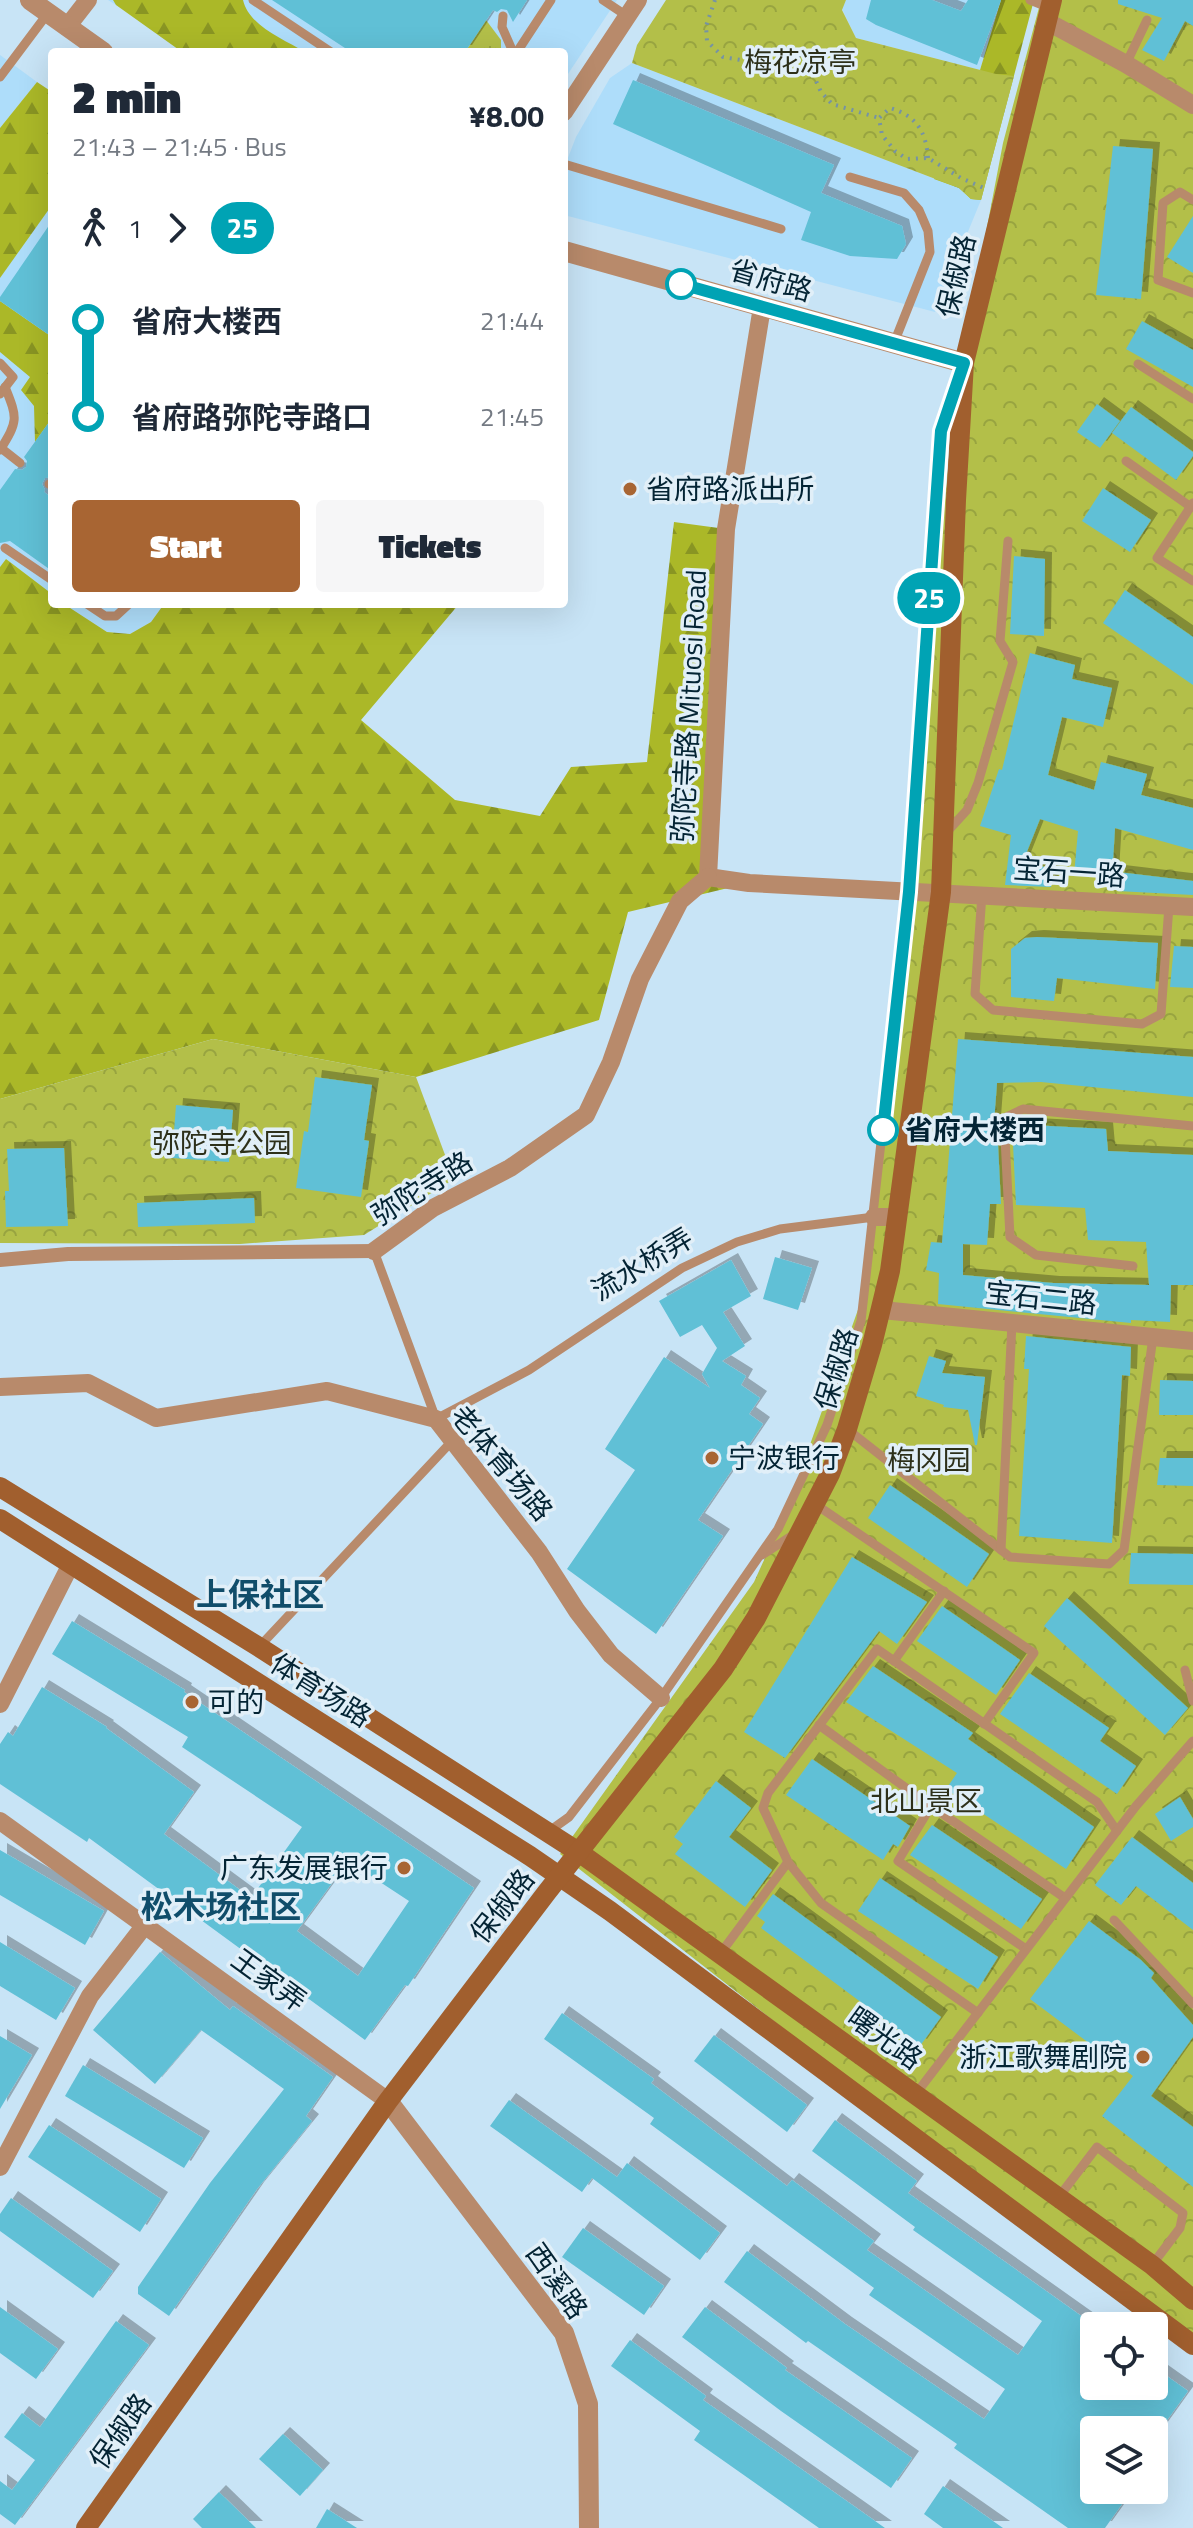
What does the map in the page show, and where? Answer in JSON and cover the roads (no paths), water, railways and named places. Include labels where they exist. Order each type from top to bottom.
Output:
[{"type":"main road","name":"保俶路","points":[[86,2528],[388,2101],[723,1669],[756,1618],[803,1528],[847,1429],[882,1310],[898,1217],[941,892],[964,363],[1049,10]]},
{"type":"main road","name":"体育场路","points":[[0,1487],[259,1647],[580,1853]]},
{"type":"main road","name":"体育场路","points":[[0,1519],[610,1911],[1193,2345]]},
{"type":"main road","name":"曙光路","points":[[580,1853],[1152,2265],[1193,2300]]},
{"type":"street","points":[[30,0],[97,48]]},
{"type":"street","points":[[67,27],[88,0]]},
{"type":"street","points":[[568,106],[633,8]]},
{"type":"street","points":[[1049,10],[1126,64],[1193,105]]},
{"type":"street","name":"省府路","points":[[568,252],[964,363]]},
{"type":"street","name":"弥陀寺路 Mituosi Road","points":[[762,307],[726,529],[708,877],[749,883],[941,892]]},
{"type":"street","name":"弥陀寺路","points":[[0,1260],[68,1254],[374,1251],[433,1208],[510,1168],[586,1115],[611,1062],[640,979],[680,901],[708,877]]},
{"type":"street","name":"宝石一路","points":[[941,892],[1193,907]]},
{"type":"street","name":"流水桥弄","points":[[874,1217],[898,1217]]},
{"type":"street","name":"宝石二路","points":[[882,1310],[1193,1341]]},
{"type":"street","name":"老体育场路","points":[[0,1387],[88,1383],[156,1418],[327,1391],[436,1419],[539,1552],[577,1611],[611,1655],[661,1698]]},
{"type":"street","points":[[0,1704],[71,1564]]},
{"type":"street","name":"王家弄","points":[[0,1821],[388,2101]]},
{"type":"street","points":[[0,2167],[90,1996],[145,1925]]},
{"type":"street","name":"西溪路","points":[[388,2101],[564,2333],[588,2404],[589,2528]]},
{"type":"lane","points":[[253,0],[325,48]]},
{"type":"lane","points":[[520,48],[551,0]]},
{"type":"lane","points":[[603,0],[633,8]]},
{"type":"lane","points":[[1030,0],[1049,10]]},
{"type":"lane","points":[[0,77],[48,13]]},
{"type":"lane","points":[[503,16],[502,27],[515,48]]},
{"type":"lane","points":[[1126,64],[1147,20]]},
{"type":"lane","points":[[568,165],[781,229]]},
{"type":"lane","points":[[850,177],[904,193],[919,210],[928,231],[930,252],[894,343]]},
{"type":"lane","points":[[1193,200],[1180,192],[1163,203],[1158,280],[1193,293]]},
{"type":"lane","points":[[0,363],[13,377],[3,391],[16,412],[13,429],[1,449],[20,463]]},
{"type":"lane","points":[[547,1832],[569,1817],[661,1698],[778,1529],[827,1425],[861,1321],[909,892],[941,431],[964,363]]},
{"type":"lane","points":[[1138,364],[1193,399]]},
{"type":"lane","points":[[1126,461],[1192,505],[1157,558],[1193,581]]},
{"type":"lane","points":[[944,836],[967,810],[978,783],[1013,662],[1000,641],[1008,541]]},
{"type":"lane","points":[[5,548],[48,577]]},
{"type":"lane","points":[[93,608],[105,616],[116,616],[125,608]]},
{"type":"lane","points":[[982,894],[975,994],[993,1010],[1142,1024],[1161,1014],[1169,906]]},
{"type":"lane","points":[[1133,1266],[1036,1255],[1010,1237],[1004,1118],[1023,1109],[1193,1126]]},
{"type":"lane","name":"流水桥弄","points":[[436,1419],[529,1370],[682,1268],[737,1242],[780,1229],[874,1217]]},
{"type":"lane","points":[[374,1251],[436,1419]]},
{"type":"lane","points":[[1001,1550],[1012,1323]]},
{"type":"lane","points":[[847,1429],[1010,1557],[1109,1564],[1124,1550],[1153,1337]]},
{"type":"lane","points":[[259,1647],[453,1440]]},
{"type":"lane","points":[[815,1504],[1034,1653],[984,1724]]},
{"type":"lane","points":[[756,1559],[803,1528]]},
{"type":"lane","points":[[894,1661],[944,1591]]},
{"type":"lane","points":[[978,2013],[821,1903],[788,1862],[763,1808],[768,1793],[877,1649],[1097,1802],[1117,1831]]},
{"type":"lane","points":[[1185,1670],[1193,1701]]},
{"type":"lane","points":[[819,1725],[1065,1898]]},
{"type":"lane","points":[[915,2095],[1117,1831],[1193,1741]]},
{"type":"lane","points":[[931,1806],[898,1861],[1026,1949]]},
{"type":"lane","points":[[720,1954],[788,1862]]},
{"type":"lane","points":[[1114,1920],[1193,2004]]},
{"type":"lane","points":[[1058,2198],[1097,2147],[1183,2213],[1180,2228],[1152,2265]]},
{"type":"place","name":"省府路派出所","points":[[630,489]]},
{"type":"place","name":"省府大楼西","points":[[883,1130]]},
{"type":"place","name":"宁波银行","points":[[712,1458]]},
{"type":"place","name":"可的","points":[[192,1702]]},
{"type":"place","name":"广东发展银行","points":[[404,1868]]},
{"type":"place","name":"浙江歌舞剧院","points":[[1143,2057]]},
{"type":"district","name":"上保社区","points":[[260,1595]]},
{"type":"district","name":"松木场社区","points":[[221,1907]]},
{"type":"park label","name":"梅花凉亭","points":[[800,62]]},
{"type":"park label","name":"弥陀寺公园","points":[[222,1143]]},
{"type":"park label","name":"梅冈园","points":[[929,1460]]},
{"type":"park label","name":"北山景区","points":[[926,1801]]}]
